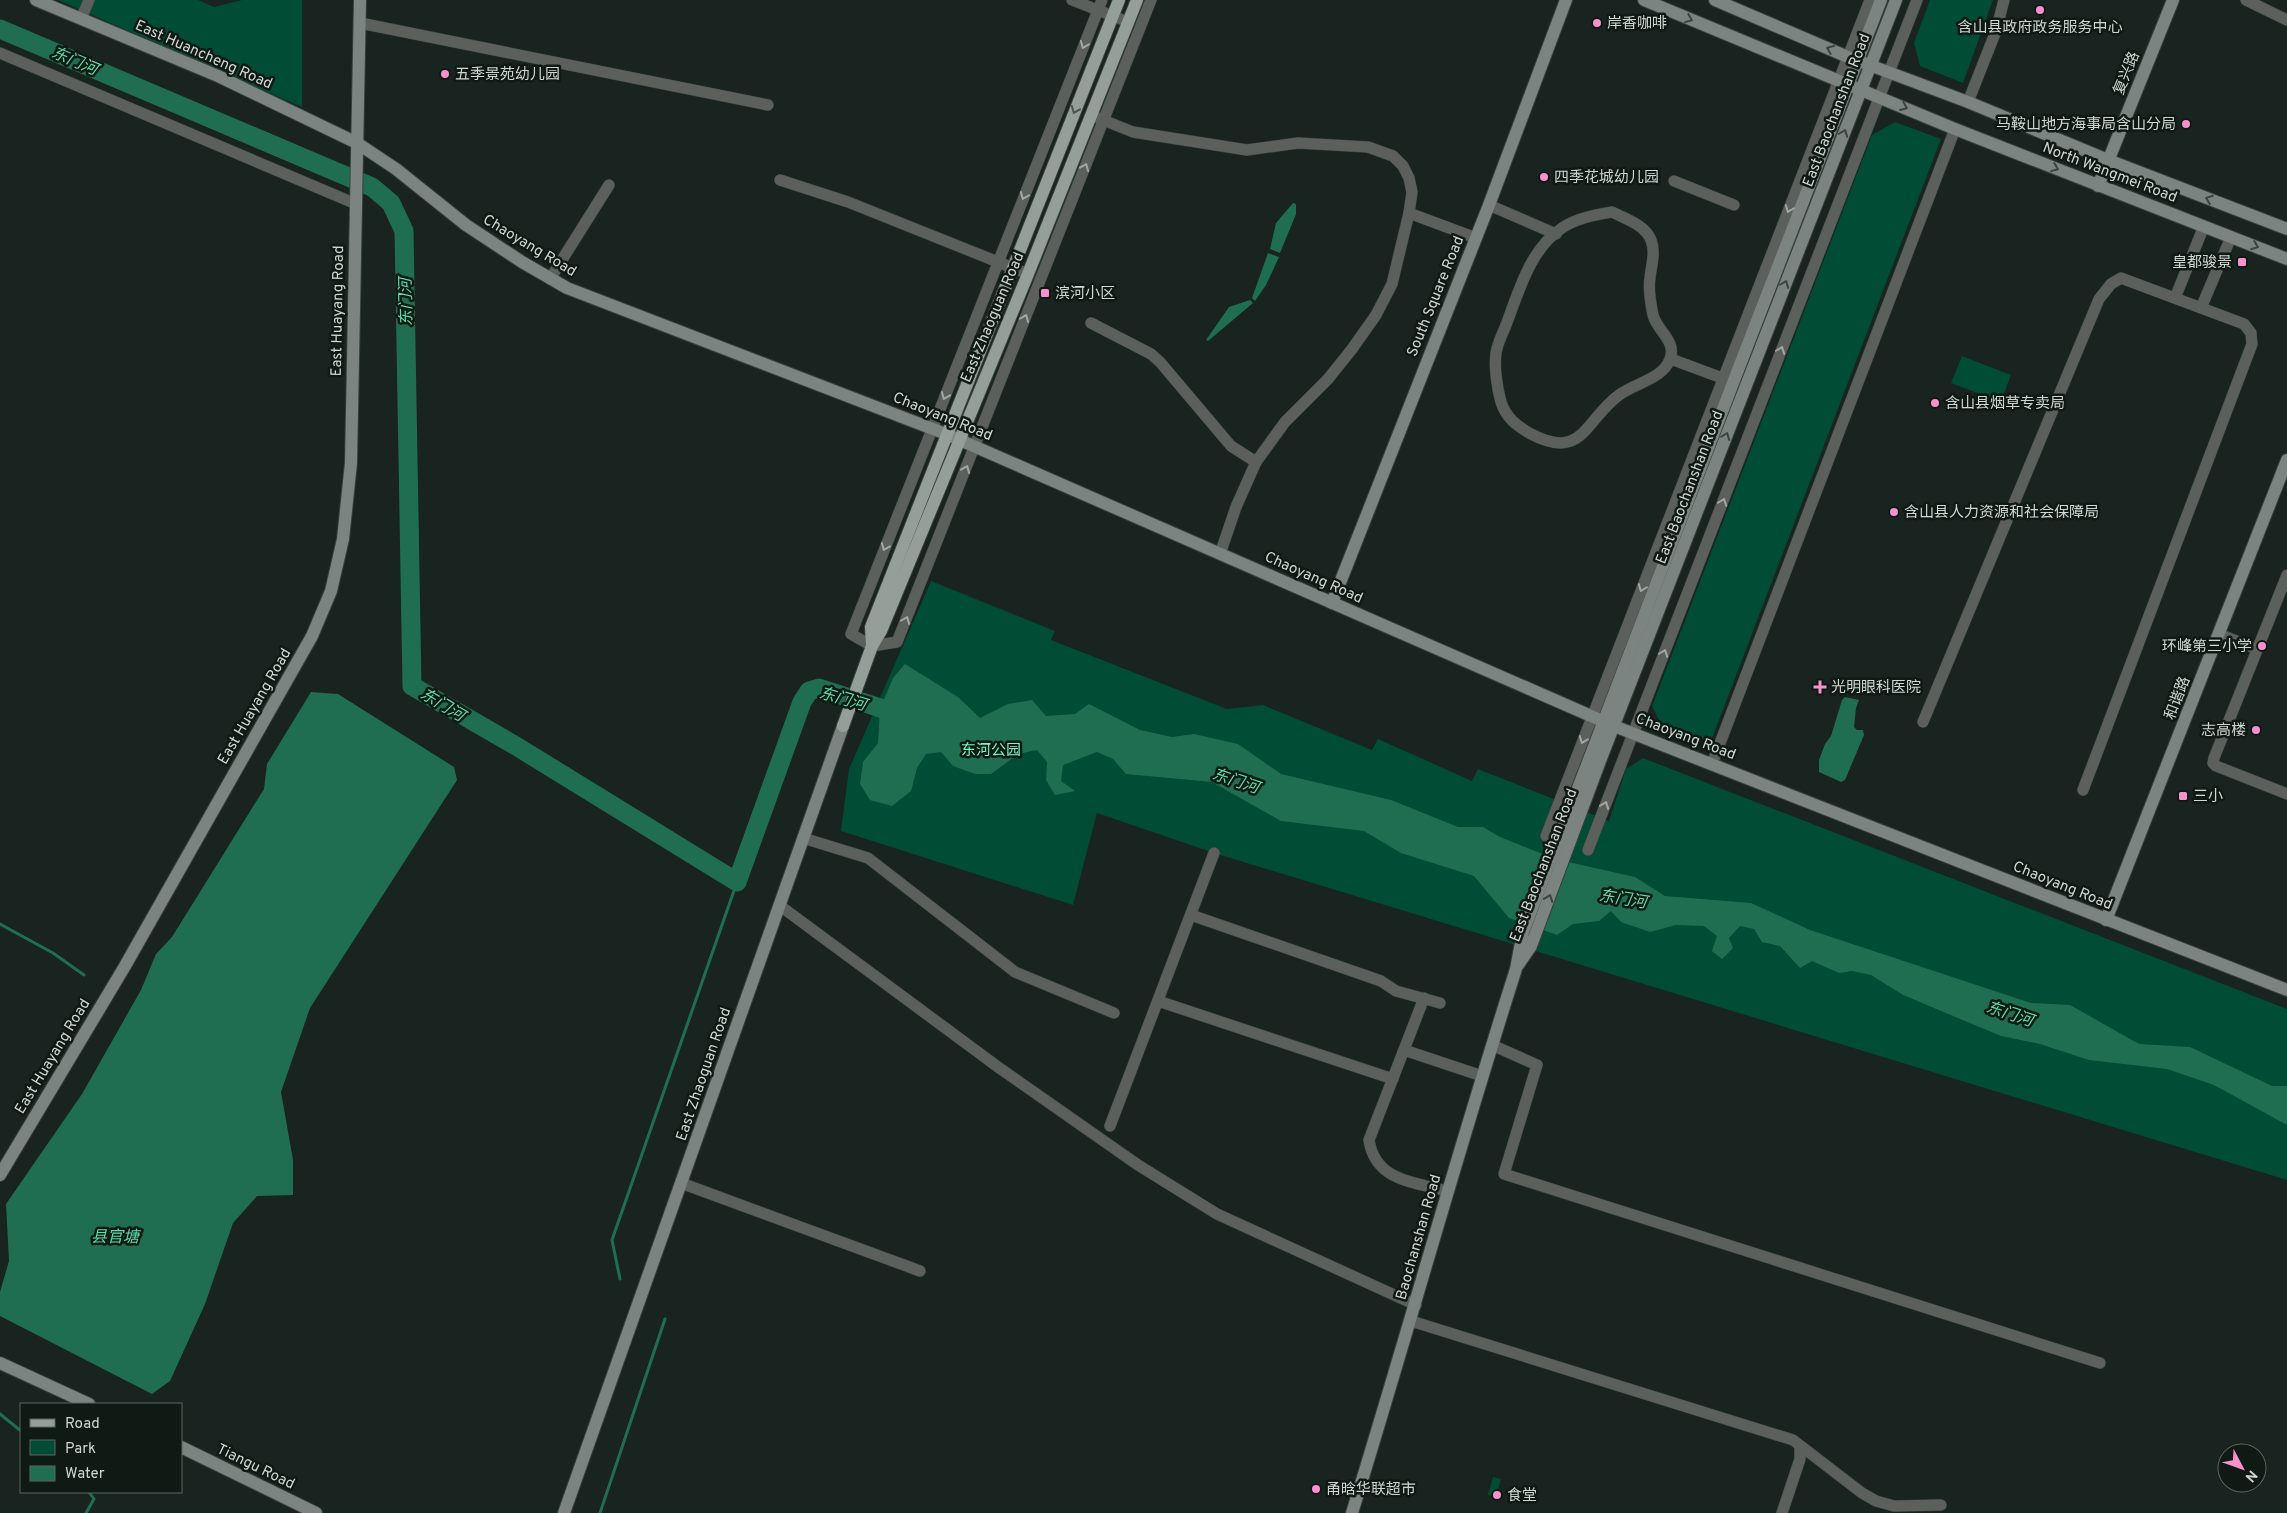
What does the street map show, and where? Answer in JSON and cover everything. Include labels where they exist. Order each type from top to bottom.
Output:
[{"type":"main road","name":"East Huancheng Road","points":[[36,0],[218,76],[357,143]]},
{"type":"main road","points":[[357,143],[360,0]]},
{"type":"main road","name":"East Zhaoguan Road","points":[[872,646],[871,627],[1119,0]]},
{"type":"main road","name":"East Zhaoguan Road","points":[[564,1513],[872,646],[881,631],[958,439],[1028,274],[1137,0]]},
{"type":"main road","name":"South Square Road","points":[[1332,603],[1489,205],[1566,0]]},
{"type":"main road","name":"North Wangmei Road","points":[[1644,0],[1955,129],[2287,259]]},
{"type":"main road","name":"North Wangmei Road","points":[[1715,0],[1870,65],[2287,229]]},
{"type":"main road","name":"East Baochanshan Road","points":[[1516,969],[1557,858],[1603,721],[1728,381],[1853,58],[1882,0]]},
{"type":"main road","name":"East Baochanshan Road","points":[[1603,721],[1745,388],[1896,0]]},
{"type":"main road","name":"复兴路","points":[[2098,186],[2173,0]]},
{"type":"main road","name":"East Huayang Road","points":[[0,1175],[125,966],[312,636],[331,591],[342,540],[350,463],[357,143]]},
{"type":"main road","name":"Chaoyang Road","points":[[357,143],[396,169],[466,225],[522,262],[567,288],[932,428],[1603,721],[2287,990]]},
{"type":"main road","name":"和谐路","points":[[2106,920],[2287,460]]},
{"type":"main road","name":"Baochanshan Road","points":[[1352,1513],[1416,1305],[1447,1191],[1516,969]]},
{"type":"main road","points":[[0,1363],[87,1403]]},
{"type":"main road","name":"Tiangu Road","points":[[182,1447],[316,1513]]},
{"type":"street","points":[[82,19],[89,0]]},
{"type":"street","points":[[1072,0],[1100,5],[1113,16],[1128,22]]},
{"type":"street","points":[[1100,5],[851,634],[872,646],[897,642],[1151,0]]},
{"type":"street","points":[[1853,58],[1870,0]]},
{"type":"street","points":[[1588,850],[1917,0]]},
{"type":"street","points":[[1968,102],[1996,31],[2004,0]]},
{"type":"street","points":[[2246,0],[2287,20]]},
{"type":"street","points":[[360,23],[768,105]]},
{"type":"street","points":[[0,53],[356,201]]},
{"type":"street","points":[[1091,115],[1133,132],[1248,150],[1298,143],[1368,147],[1393,156],[1404,166],[1410,178],[1412,192],[1409,212],[1392,284],[1376,315],[1328,379],[1285,422],[1256,462],[1236,507],[1220,554]]},
{"type":"street","points":[[1712,764],[1955,129]]},
{"type":"street","points":[[780,180],[848,202],[1028,274]]},
{"type":"street","points":[[1674,181],[1734,205]]},
{"type":"street","points":[[550,278],[608,185]]},
{"type":"street","points":[[1489,205],[1556,234]]},
{"type":"street","points":[[1409,212],[1476,238]]},
{"type":"street","points":[[1612,212],[1639,226],[1651,240],[1654,260],[1649,279],[1653,317],[1669,340],[1670,359],[1659,375],[1642,381],[1619,394],[1573,442],[1558,444],[1545,441],[1511,421],[1503,409],[1499,395],[1496,352],[1526,272],[1542,246],[1562,228],[1583,218],[1612,212]]},
{"type":"street","points":[[2175,298],[2204,226]]},
{"type":"street","points":[[2201,308],[2230,237]]},
{"type":"street","points":[[1923,722],[2099,299],[2110,284],[2121,278],[2244,324],[2251,333],[2252,344],[2083,790]]},
{"type":"street","points":[[1091,323],[1150,354],[1160,362],[1231,446],[1256,462]]},
{"type":"street","points":[[1670,359],[1745,388]]},
{"type":"street","points":[[2287,574],[2213,763],[2216,766],[2287,794]]},
{"type":"street","points":[[2219,634],[2257,649]]},
{"type":"street","points":[[1546,836],[1603,721]]},
{"type":"street","points":[[803,838],[868,858],[1015,972],[1114,1013]]},
{"type":"street","points":[[1110,1126],[1214,853]]},
{"type":"street","points":[[779,905],[998,1067],[1138,1166],[1218,1214],[1416,1305]]},
{"type":"street","points":[[1191,915],[1381,981],[1396,990],[1440,1003]]},
{"type":"street","points":[[1424,998],[1369,1140],[1371,1152],[1377,1163],[1395,1178],[1447,1191]]},
{"type":"street","points":[[1158,1001],[1393,1079]]},
{"type":"street","points":[[1492,1045],[1537,1065],[1504,1174],[2100,1363]]},
{"type":"street","points":[[1404,1050],[1482,1076]]},
{"type":"street","points":[[681,1183],[920,1271]]},
{"type":"street","points":[[1411,1321],[1793,1440],[1862,1493],[1876,1501],[1894,1506],[1941,1505]]},
{"type":"street","points":[[1782,1513],[1800,1458],[1800,1446]]},
{"type":"green space","points":[[58,0],[198,0],[214,7],[242,0],[302,0],[302,107]]},
{"type":"green space","points":[[1930,0],[1993,0],[1963,83],[1920,66],[1914,43]]},
{"type":"green space","points":[[1895,122],[1941,139],[1711,741],[1661,724],[1652,706],[1872,135]]},
{"type":"green space","points":[[1962,356],[2011,375],[2001,402],[1951,383]]},
{"type":"green space","name":"东河公园","points":[[931,581],[1055,631],[1051,640],[1227,709],[1263,705],[1372,750],[1378,739],[1472,781],[1478,769],[1609,821],[1626,769],[1643,758],[2287,1009],[2287,1180],[1214,853],[1097,813],[1073,905],[841,831],[849,769]]},
{"type":"green space","points":[[1493,1477],[1501,1479],[1496,1497],[1488,1495]]},
{"type":"water","points":[[1293,203],[1296,204],[1296,214],[1280,253],[1270,249],[1276,223]]},
{"type":"water","points":[[1268,253],[1279,257],[1266,285],[1255,301],[1252,298]]},
{"type":"water","points":[[1250,300],[1253,303],[1208,341],[1206,340],[1229,307]]},
{"type":"water","points":[[905,664],[958,697],[980,718],[1008,704],[1032,700],[1046,716],[1075,714],[1089,704],[1140,730],[1172,737],[1194,734],[1238,744],[1281,774],[1391,800],[1458,827],[1483,827],[1500,837],[1555,859],[1635,877],[1665,896],[1751,903],[1810,930],[2031,1003],[2070,1005],[2139,1044],[2190,1047],[2272,1086],[2287,1086],[2287,1125],[2214,1085],[2167,1069],[2089,1060],[2040,1044],[2001,1036],[1903,995],[1871,975],[1852,971],[1839,973],[1812,961],[1800,968],[1780,946],[1762,942],[1754,929],[1740,926],[1729,938],[1733,948],[1722,959],[1712,951],[1717,936],[1704,926],[1676,925],[1650,932],[1621,922],[1611,911],[1599,921],[1573,924],[1557,935],[1509,918],[1474,876],[1401,853],[1364,831],[1281,821],[1212,782],[1126,774],[1113,759],[1097,752],[1063,765],[1061,781],[1075,791],[1055,795],[1046,780],[1047,762],[1037,750],[1018,754],[991,774],[975,774],[953,766],[941,752],[926,754],[917,768],[911,791],[892,806],[870,800],[860,784],[863,762],[878,743],[880,709],[893,678]]},
{"type":"water","name":"县官塘","points":[[311,692],[338,694],[454,767],[457,780],[310,1008],[281,1092],[293,1160],[293,1195],[257,1196],[233,1223],[205,1304],[170,1381],[152,1394],[0,1316],[0,1292],[9,1261],[6,1204],[82,1094],[141,990],[156,954],[172,937],[264,789],[267,764]]},
{"type":"water","points":[[1845,697],[1859,700],[1854,727],[1857,730],[1863,730],[1864,735],[1845,780],[1841,782],[1819,772],[1819,760],[1825,744],[1831,736],[1842,700]]},
{"type":"waterway","name":"东门河","points":[[0,29],[372,187],[391,203],[404,231],[412,686],[516,746],[737,882],[802,702],[809,691],[819,688],[905,716]]},
{"type":"waterway","points":[[620,1279],[612,1240],[737,882]]},
{"type":"waterway","points":[[0,924],[53,953],[84,975]]},
{"type":"waterway","points":[[600,1513],[665,1319]]},
{"type":"waterway","points":[[0,1414],[20,1430]]},
{"type":"waterway","points":[[86,1513],[94,1499],[90,1493]]},
{"type":"place","name":"含山县政府政务服务中心","points":[[2040,10]]},
{"type":"place","name":"岸香咖啡","points":[[1597,23]]},
{"type":"place","name":"五季景苑幼儿园","points":[[445,74]]},
{"type":"place","name":"马鞍山地方海事局含山分局","points":[[2186,124]]},
{"type":"place","name":"四季花城幼儿园","points":[[1544,177]]},
{"type":"place","name":"皇都骏景","points":[[2242,262]]},
{"type":"place","name":"滨河小区","points":[[1045,293]]},
{"type":"place","name":"含山县烟草专卖局","points":[[1935,403]]},
{"type":"place","name":"含山县人力资源和社会保障局","points":[[1894,512]]},
{"type":"place","name":"环峰第三小学","points":[[2262,646]]},
{"type":"place","name":"光明眼科医院","points":[[1820,687]]},
{"type":"place","name":"志高楼","points":[[2256,730]]},
{"type":"place","name":"三小","points":[[2183,796]]},
{"type":"place","name":"甬晗华联超市","points":[[1316,1489]]},
{"type":"place","name":"食堂","points":[[1497,1495]]}]
